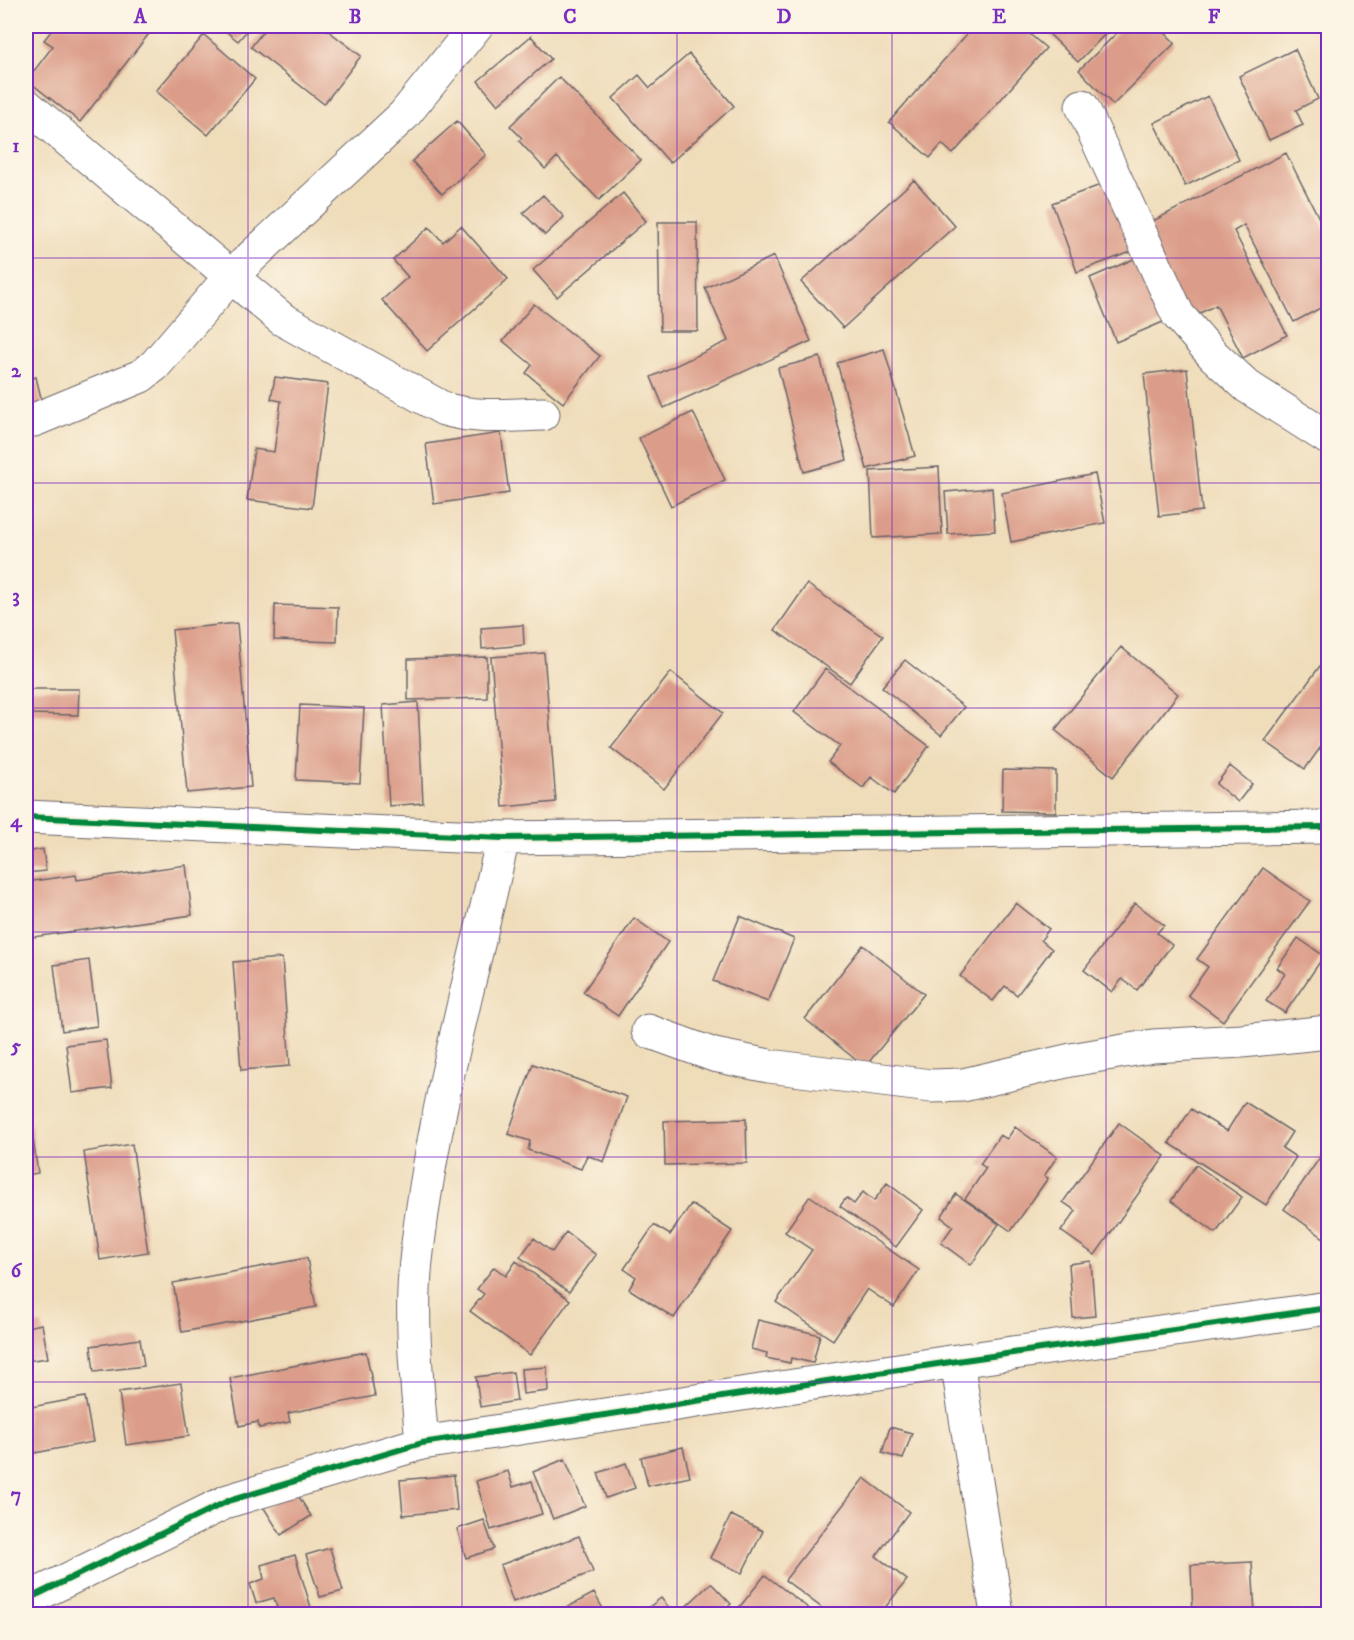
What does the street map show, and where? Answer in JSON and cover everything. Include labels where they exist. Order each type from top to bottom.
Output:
[{"type":"street","points":[[34,420],[141,376],[155,365],[231,276],[405,115],[476,26]]},
{"type":"street","points":[[26,105],[282,319],[444,408],[475,416],[543,414]]},
{"type":"street","points":[[1082,106],[1178,315],[1213,355],[1248,387],[1329,438]]},
{"type":"street","points":[[26,817],[503,838],[1329,826]]},
{"type":"street","points":[[422,1443],[414,1336],[417,1253],[440,1108],[503,838]]},
{"type":"street","points":[[648,1031],[714,1054],[769,1066],[931,1086],[963,1085],[1071,1060],[1153,1046],[1242,1041],[1329,1032]]},
{"type":"street","points":[[26,1600],[228,1501],[422,1443],[957,1361],[1329,1308]]},
{"type":"street","points":[[957,1361],[997,1614]]},
{"type":"building","points":[[55,26],[155,26],[80,122],[27,80],[53,46],[44,40]]},
{"type":"building","points":[[219,26],[251,26],[238,41]]},
{"type":"building","points":[[267,26],[322,26],[361,56],[324,104],[251,47]]},
{"type":"building","points":[[974,26],[1020,26],[1046,48],[953,154],[942,144],[930,158],[889,122]]},
{"type":"building","points":[[1041,26],[1099,26],[1107,32],[1078,62]]},
{"type":"building","points":[[1124,26],[1158,26],[1175,43],[1113,105],[1079,70]]},
{"type":"building","points":[[204,35],[255,79],[208,135],[156,91]]},
{"type":"building","points":[[531,36],[551,59],[498,105],[478,81]]},
{"type":"building","points":[[1295,49],[1318,99],[1296,110],[1303,125],[1269,140],[1239,76]]},
{"type":"building","points":[[689,54],[734,106],[670,163],[613,98],[639,75],[650,88]]},
{"type":"building","points":[[559,77],[641,160],[599,200],[557,157],[545,169],[519,141],[522,138],[510,126]]},
{"type":"building","points":[[1208,96],[1239,160],[1185,186],[1154,123]]},
{"type":"building","points":[[457,121],[486,155],[442,194],[412,161]]},
{"type":"building","points":[[1286,153],[1328,236],[1328,304],[1294,322],[1244,225],[1234,231],[1287,335],[1243,358],[1216,305],[1188,319],[1141,227]]},
{"type":"building","points":[[914,180],[955,226],[843,328],[801,282]]},
{"type":"building","points":[[1114,180],[1139,249],[1077,272],[1052,203]]},
{"type":"building","points":[[623,193],[646,221],[557,297],[533,270]]},
{"type":"building","points":[[543,195],[564,217],[545,235],[523,213]]},
{"type":"building","points":[[658,222],[697,222],[698,331],[660,331]]},
{"type":"building","points":[[461,226],[508,279],[427,351],[382,300],[408,277],[393,260],[429,227],[443,242]]},
{"type":"building","points":[[1143,255],[1170,319],[1116,342],[1090,278]]},
{"type":"building","points":[[774,256],[811,341],[664,408],[651,377],[728,341],[705,288]]},
{"type":"building","points":[[534,304],[600,356],[563,403],[526,373],[532,365],[503,341]]},
{"type":"building","points":[[884,349],[915,456],[867,469],[837,363]]},
{"type":"building","points":[[820,357],[847,460],[804,472],[778,368]]},
{"type":"building","points":[[1187,369],[1202,511],[1159,516],[1144,374]]},
{"type":"building","points":[[36,377],[45,414],[26,420],[26,380]]},
{"type":"building","points":[[275,377],[328,384],[312,508],[247,500],[254,449],[274,452],[281,401],[271,399]]},
{"type":"building","points":[[693,412],[725,480],[671,506],[639,438]]},
{"type":"building","points":[[501,433],[509,493],[434,504],[426,444]]},
{"type":"building","points":[[939,467],[942,534],[873,538],[870,471]]},
{"type":"building","points":[[1095,474],[1105,523],[1011,542],[1002,493]]},
{"type":"building","points":[[992,488],[995,531],[948,534],[945,492]]},
{"type":"building","points":[[807,584],[883,636],[850,683],[775,630]]},
{"type":"building","points":[[275,605],[338,607],[337,642],[274,640]]},
{"type":"building","points":[[237,623],[251,787],[187,793],[172,630]]},
{"type":"building","points":[[523,625],[524,645],[482,649],[481,628]]},
{"type":"building","points":[[1121,647],[1178,694],[1113,777],[1055,730]]},
{"type":"building","points":[[544,653],[556,802],[503,807],[491,657]]},
{"type":"building","points":[[1328,655],[1328,737],[1305,769],[1265,741]]},
{"type":"building","points":[[487,657],[487,698],[408,700],[408,659]]},
{"type":"building","points":[[905,660],[964,707],[941,735],[882,687]]},
{"type":"building","points":[[825,669],[929,746],[894,794],[871,777],[863,788],[828,762],[840,746],[794,712]]},
{"type":"building","points":[[671,672],[723,713],[664,789],[611,748]]},
{"type":"building","points":[[26,689],[79,689],[78,715],[26,714]]},
{"type":"building","points":[[418,702],[423,803],[389,806],[383,705]]},
{"type":"building","points":[[300,705],[364,708],[360,783],[296,780]]},
{"type":"building","points":[[1230,766],[1252,784],[1238,802],[1216,784]]},
{"type":"building","points":[[1003,770],[1056,771],[1056,812],[1002,811]]},
{"type":"building","points":[[43,849],[46,871],[26,873],[26,852]]},
{"type":"building","points":[[186,865],[192,915],[26,938],[26,882],[76,875],[77,880]]},
{"type":"building","points":[[1263,868],[1310,901],[1223,1021],[1188,995],[1208,967],[1197,959]]},
{"type":"building","points":[[1016,903],[1049,929],[1041,940],[1052,949],[1017,995],[1005,986],[993,1001],[960,976]]},
{"type":"building","points":[[1135,903],[1164,925],[1157,933],[1172,945],[1137,990],[1122,979],[1112,992],[1084,970]]},
{"type":"building","points":[[740,916],[794,939],[768,1002],[713,981]]},
{"type":"building","points":[[634,918],[668,942],[618,1016],[583,992]]},
{"type":"building","points":[[1298,938],[1324,956],[1285,1013],[1266,1001],[1285,974],[1277,968]]},
{"type":"building","points":[[863,945],[924,994],[865,1067],[805,1019]]},
{"type":"building","points":[[282,958],[290,1066],[241,1070],[233,962]]},
{"type":"building","points":[[89,960],[97,1026],[62,1031],[54,965]]},
{"type":"building","points":[[106,1040],[112,1088],[72,1093],[66,1045]]},
{"type":"building","points":[[533,1064],[627,1097],[604,1162],[587,1155],[581,1169],[528,1150],[530,1141],[508,1134]]},
{"type":"building","points":[[1245,1102],[1292,1132],[1282,1148],[1296,1157],[1266,1205],[1169,1143],[1191,1109],[1227,1131]]},
{"type":"building","points":[[746,1119],[747,1163],[665,1165],[664,1121]]},
{"type":"building","points":[[1119,1123],[1165,1156],[1095,1255],[1061,1231],[1076,1211],[1063,1202]]},
{"type":"building","points":[[31,1125],[38,1173],[26,1175],[26,1126]]},
{"type":"building","points":[[1015,1127],[1057,1157],[1044,1176],[1048,1178],[1011,1231],[965,1199],[986,1168],[980,1164],[1000,1135],[1007,1139]]},
{"type":"building","points":[[132,1144],[148,1252],[100,1260],[84,1152]]},
{"type":"building","points":[[1323,1153],[1328,1157],[1328,1241],[1284,1209]]},
{"type":"building","points":[[1196,1165],[1242,1197],[1216,1233],[1171,1201]]},
{"type":"building","points":[[887,1183],[923,1210],[896,1247],[840,1206],[846,1198],[854,1204],[863,1192],[874,1201]]},
{"type":"building","points":[[956,1194],[999,1224],[971,1265],[941,1243],[953,1226],[941,1217]]},
{"type":"building","points":[[810,1196],[919,1270],[894,1307],[867,1289],[833,1340],[776,1302],[812,1250],[785,1232]]},
{"type":"building","points":[[691,1204],[732,1231],[674,1318],[629,1289],[636,1277],[624,1269],[654,1225],[670,1235]]},
{"type":"building","points":[[26,1226],[30,1258],[26,1258]]},
{"type":"building","points":[[566,1232],[596,1255],[569,1292],[520,1257],[534,1238],[552,1252]]},
{"type":"building","points":[[307,1258],[316,1307],[182,1332],[173,1283]]},
{"type":"building","points":[[516,1261],[570,1300],[530,1355],[470,1311],[484,1294],[477,1289],[494,1267],[506,1276]]},
{"type":"building","points":[[1091,1261],[1095,1316],[1073,1318],[1069,1264]]},
{"type":"building","points":[[758,1320],[820,1335],[813,1363],[791,1358],[790,1363],[766,1358],[767,1353],[751,1349]]},
{"type":"building","points":[[42,1324],[48,1358],[26,1361],[26,1327]]},
{"type":"building","points":[[140,1339],[144,1366],[94,1372],[91,1346]]},
{"type":"building","points":[[366,1352],[375,1396],[288,1413],[290,1422],[259,1428],[258,1422],[239,1426],[230,1378]]},
{"type":"building","points":[[547,1367],[548,1391],[523,1394],[521,1369]]},
{"type":"building","points":[[513,1372],[517,1401],[480,1407],[476,1377]]},
{"type":"building","points":[[181,1383],[189,1436],[126,1445],[119,1392]]},
{"type":"building","points":[[85,1397],[93,1442],[29,1454],[26,1408]]},
{"type":"building","points":[[890,1427],[912,1433],[903,1459],[882,1453]]},
{"type":"building","points":[[1326,1434],[1328,1434],[1328,1483],[1326,1483]]},
{"type":"building","points":[[683,1447],[690,1477],[648,1486],[641,1457]]},
{"type":"building","points":[[565,1459],[585,1506],[553,1519],[533,1472]]},
{"type":"building","points":[[626,1463],[635,1488],[606,1498],[598,1473]]},
{"type":"building","points":[[508,1471],[513,1487],[532,1481],[542,1514],[491,1530],[476,1481]]},
{"type":"building","points":[[454,1475],[457,1510],[403,1515],[400,1480]]},
{"type":"building","points":[[864,1478],[909,1512],[876,1556],[907,1580],[880,1614],[830,1614],[785,1580]]},
{"type":"building","points":[[294,1489],[311,1516],[281,1535],[264,1508]]},
{"type":"building","points":[[731,1515],[763,1531],[742,1573],[710,1558]]},
{"type":"building","points":[[484,1520],[494,1549],[466,1558],[457,1529]]},
{"type":"building","points":[[579,1536],[593,1572],[513,1602],[500,1565]]},
{"type":"building","points":[[330,1548],[343,1591],[320,1597],[306,1555]]},
{"type":"building","points":[[295,1555],[313,1614],[279,1614],[274,1598],[256,1603],[250,1584],[264,1579],[261,1565]]},
{"type":"building","points":[[1252,1562],[1255,1614],[1193,1614],[1191,1565]]},
{"type":"building","points":[[765,1575],[816,1614],[734,1614]]},
{"type":"building","points":[[711,1583],[731,1604],[720,1614],[678,1614]]},
{"type":"building","points":[[594,1593],[606,1614],[555,1614]]},
{"type":"building","points":[[661,1598],[674,1614],[640,1614]]},
{"type":"cycle path","points":[[26,817],[503,838],[1328,827]]},
{"type":"cycle path","points":[[26,1600],[228,1501],[422,1443],[957,1361],[1328,1308]]}]
